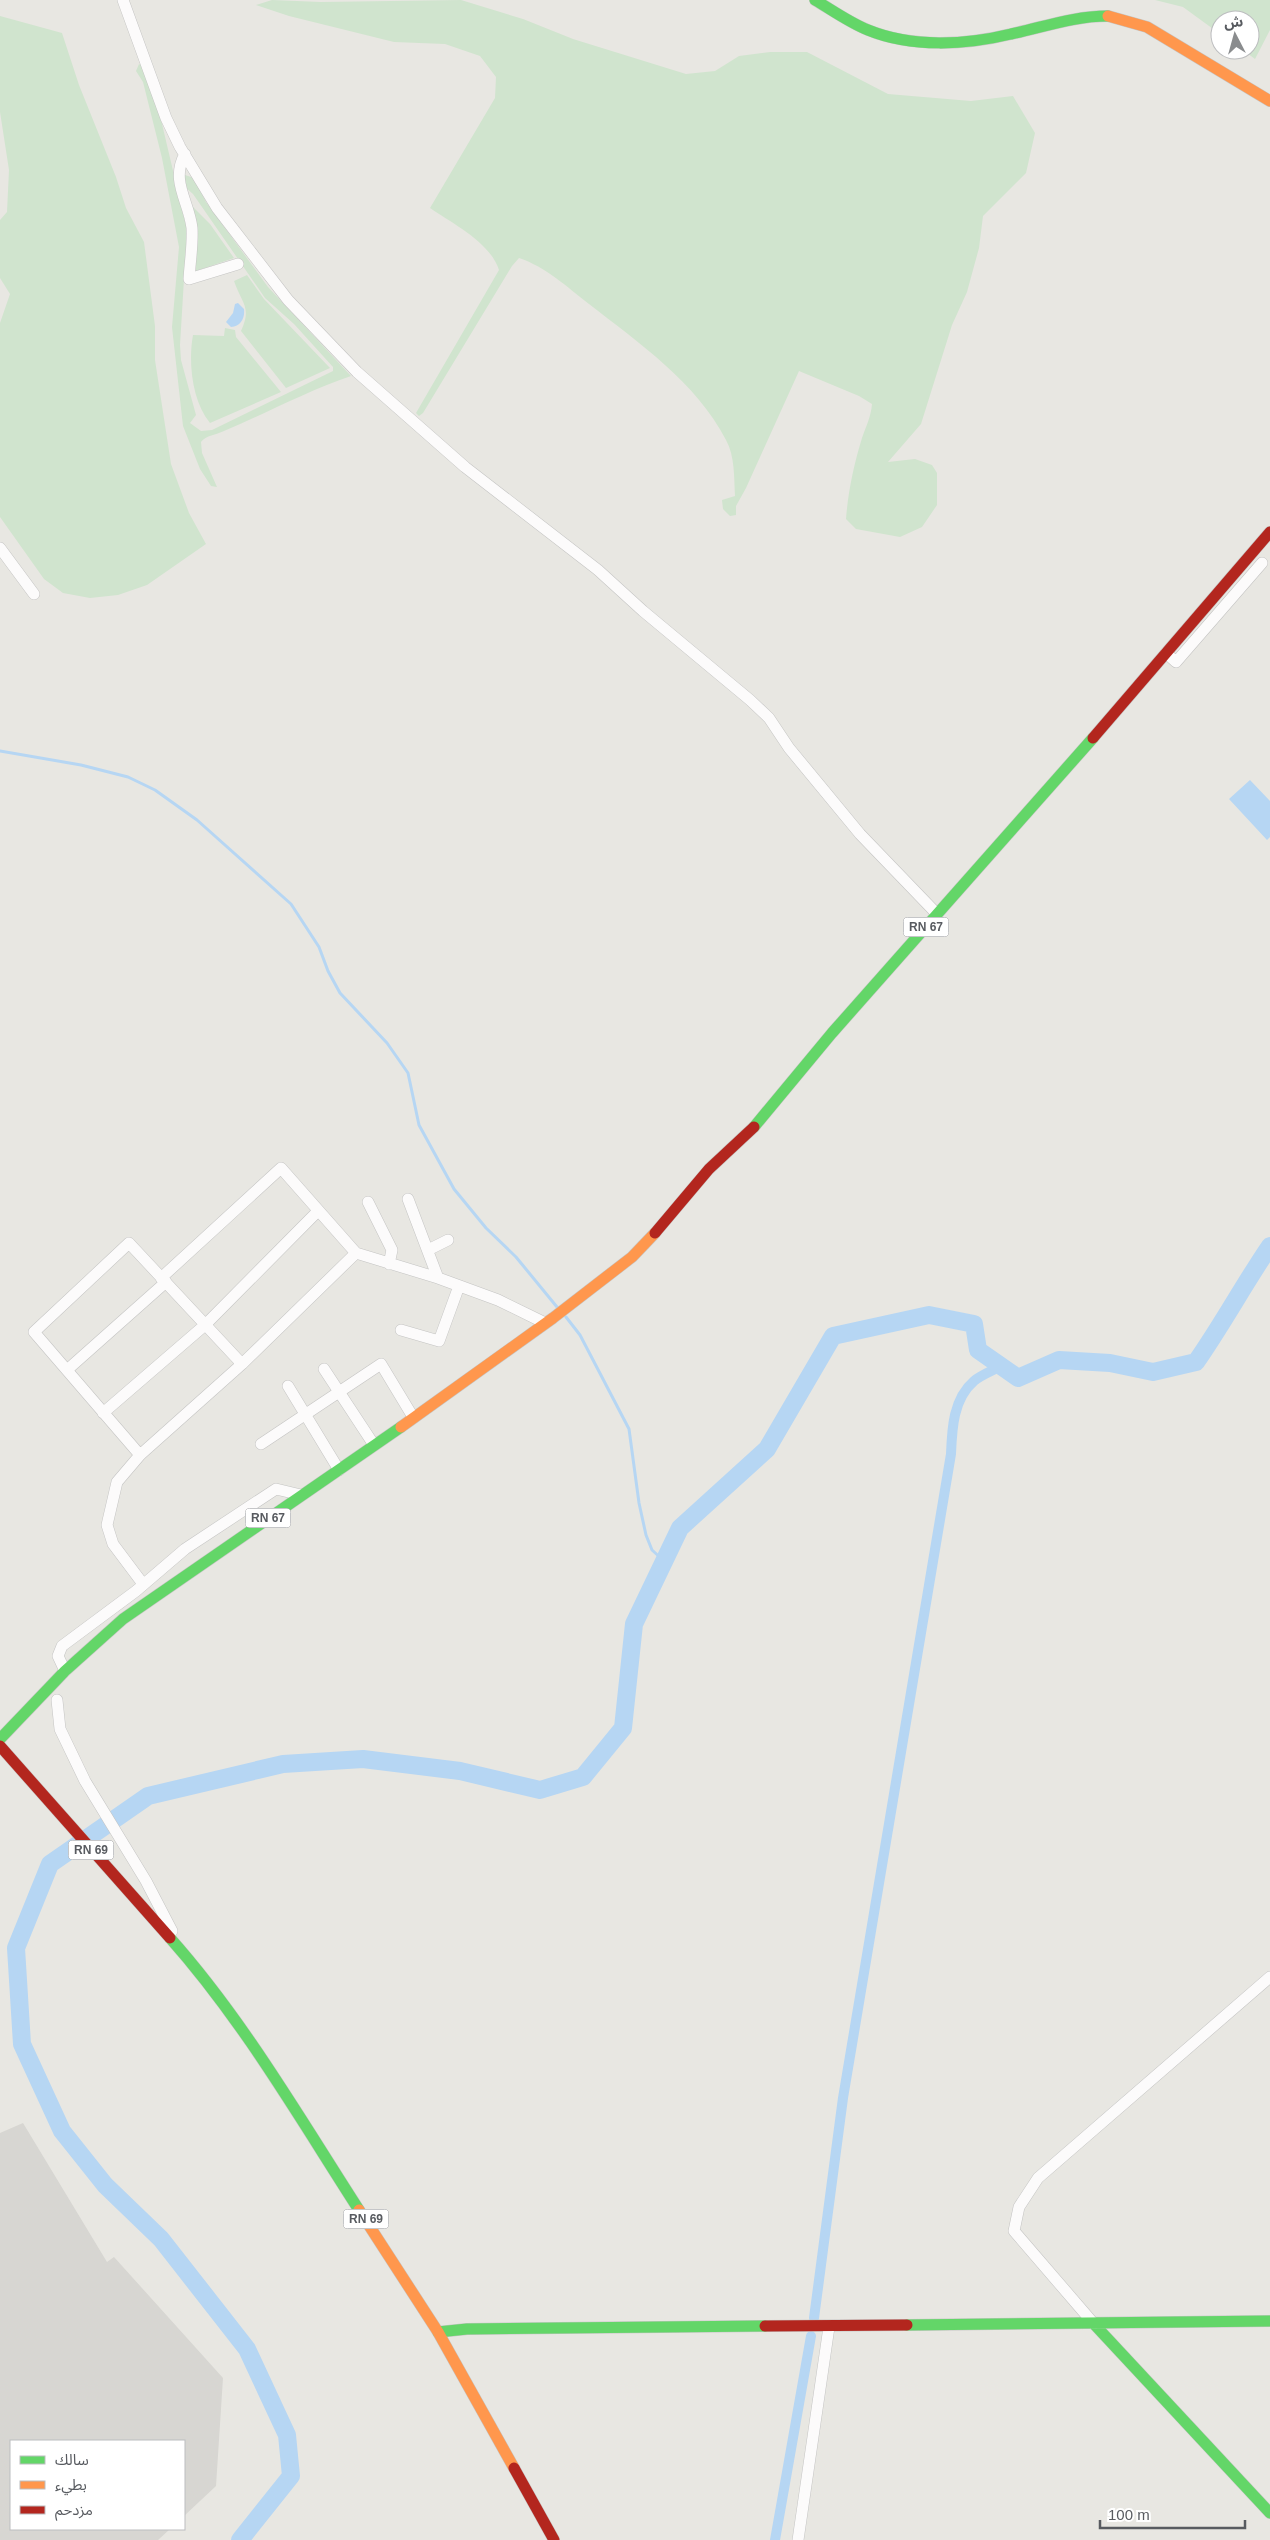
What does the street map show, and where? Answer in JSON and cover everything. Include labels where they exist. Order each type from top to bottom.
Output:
[{"type":"main road","points":[[815,0],[868,30],[900,39],[935,43],[971,42],[1009,35],[1083,16],[1111,16],[1147,27],[1270,101]]},
{"type":"main road","points":[[830,0],[870,23],[903,31],[935,35],[977,33],[1009,27],[1082,8],[1113,10],[1148,20],[1188,41],[1270,92]]},
{"type":"main road","name":"RN 67","points":[[0,1739],[64,1670],[123,1619],[339,1470],[549,1321],[620,1267],[669,1218],[709,1169],[746,1137],[937,914],[1270,532]]},
{"type":"main road","name":"RN 69","points":[[0,1746],[183,1952],[203,1976],[259,2054],[438,2332],[554,2540]]},
{"type":"main road","points":[[438,2332],[467,2329],[830,2327],[1270,2321]]},
{"type":"main road","points":[[1094,2324],[1270,2513]]},
{"type":"street","points":[[123,0],[166,118],[185,154],[217,208],[288,300],[357,372],[465,467],[598,570],[643,611],[750,700],[769,718],[789,748],[860,834],[937,914]]},
{"type":"street","points":[[185,154],[178,173],[180,188],[192,230],[189,279],[238,264]]},
{"type":"street","points":[[0,548],[34,594]]},
{"type":"street","points":[[1166,653],[1176,662],[1262,564]]},
{"type":"street","points":[[67,1370],[281,1168],[356,1253],[438,1278],[549,1321]]},
{"type":"street","points":[[408,1199],[438,1278]]},
{"type":"street","points":[[368,1202],[392,1250],[389,1264]]},
{"type":"street","points":[[103,1413],[205,1325],[318,1212]]},
{"type":"street","points":[[428,1250],[448,1240]]},
{"type":"street","points":[[140,1455],[34,1332],[129,1243],[242,1364]]},
{"type":"street","points":[[143,1584],[113,1544],[107,1525],[117,1482],[140,1455],[242,1364],[356,1253]]},
{"type":"street","points":[[400,1330],[439,1341],[459,1286]]},
{"type":"street","points":[[261,1444],[381,1364],[413,1417]]},
{"type":"street","points":[[324,1369],[374,1445]]},
{"type":"street","points":[[288,1386],[339,1470]]},
{"type":"street","points":[[64,1670],[58,1656],[62,1646],[185,1549],[276,1489],[302,1495]]},
{"type":"street","points":[[57,1700],[60,1729],[85,1781],[146,1880],[183,1952]]},
{"type":"street","points":[[1094,2324],[1014,2231],[1019,2207],[1038,2178],[1270,1978]]},
{"type":"street","points":[[798,2540],[830,2327]]},
{"type":"shaded area","points":[[23,2123],[107,2262],[114,2257],[223,2378],[216,2486],[185,2515],[185,2440],[10,2440],[10,2530],[169,2530],[158,2540],[0,2540],[0,2133]]},
{"type":"green space","points":[[272,0],[321,2],[461,0],[523,19],[573,39],[686,74],[715,71],[739,56],[770,52],[807,52],[888,94],[971,101],[1013,96],[1035,133],[1026,173],[983,216],[979,248],[967,292],[952,325],[921,424],[888,462],[915,459],[932,465],[937,473],[937,505],[922,527],[900,537],[856,529],[846,519],[854,468],[872,404],[859,396],[799,371],[736,506],[736,515],[730,516],[723,509],[722,500],[735,496],[734,467],[731,453],[714,419],[699,400],[665,365],[627,334],[556,278],[519,258],[512,266],[423,413],[419,416],[416,413],[499,270],[488,251],[479,242],[430,208],[495,98],[496,77],[480,56],[445,44],[394,42],[289,16],[256,5]]},
{"type":"green space","points":[[1155,0],[1270,0],[1270,30],[1260,49],[1260,10],[1210,10],[1210,27],[1183,7]]},
{"type":"green space","points":[[0,16],[62,33],[79,85],[116,177],[126,208],[144,242],[155,326],[155,360],[171,464],[189,513],[206,544],[147,585],[118,595],[90,598],[63,593],[44,579],[0,517],[0,323],[10,294],[0,278],[0,220],[7,212],[9,170],[0,112]]},
{"type":"green space","points":[[139,64],[144,67],[158,107],[187,230],[180,345],[181,360],[196,415],[190,423],[201,431],[212,430],[333,371],[333,367],[294,324],[265,298],[193,194],[184,186],[185,175],[194,178],[206,202],[268,287],[351,376],[208,436],[203,440],[201,442],[202,453],[217,487],[211,486],[200,469],[183,426],[172,327],[179,247],[162,158],[143,82],[136,71]]},
{"type":"green space","points":[[192,206],[210,224],[234,258],[196,271],[196,230]]},
{"type":"green space","points":[[247,275],[264,299],[330,368],[286,388],[241,331],[246,311],[234,281]]},
{"type":"green space","points":[[225,328],[235,330],[236,337],[281,392],[210,423],[195,393],[191,369],[193,335],[224,336]]},
{"type":"water","points":[[238,303],[244,309],[244,315],[240,323],[231,327],[226,322],[233,313],[235,304]]},
{"type":"water","points":[[1250,780],[1270,801],[1270,837],[1267,840],[1229,799]]},
{"type":"waterway","points":[[0,751],[81,765],[128,777],[155,790],[197,820],[291,904],[319,947],[328,971],[340,993],[387,1043],[408,1073],[419,1125],[454,1189],[486,1228],[516,1257],[557,1307]]},
{"type":"waterway","points":[[240,2540],[291,2476],[287,2435],[247,2349],[161,2239],[105,2185],[62,2131],[22,2044],[16,1948],[50,1864],[148,1796],[283,1764],[363,1759],[460,1771],[540,1790],[583,1777],[623,1728],[634,1624],[680,1528],[767,1449],[833,1336],[929,1315],[974,1324],[978,1350],[1018,1378],[1059,1360],[1110,1363],[1153,1372],[1196,1362],[1270,1246]]},
{"type":"waterway","points":[[566,1317],[580,1335],[629,1429],[639,1503],[646,1535],[652,1550],[664,1561]]},
{"type":"waterway","points":[[814,2318],[843,2098],[951,1454],[955,1415],[967,1388],[983,1375],[1001,1366]]},
{"type":"waterway","points":[[775,2540],[811,2336]]},
{"type":"traffic: fast","points":[[815,0],[861,27],[885,36],[903,40],[939,43],[976,41],[1071,20],[1108,16]]},
{"type":"traffic: fast","points":[[754,1127],[832,1033],[1093,738]]},
{"type":"traffic: fast","points":[[0,1739],[65,1671],[123,1619],[401,1427]]},
{"type":"traffic: fast","points":[[170,1938],[197,1969],[246,2036],[359,2210]]},
{"type":"traffic: fast","points":[[907,2325],[1270,2321]]},
{"type":"traffic: fast","points":[[1094,2324],[1270,2513]]},
{"type":"traffic: fast","points":[[438,2332],[467,2329],[765,2326]]},
{"type":"traffic: slow","points":[[1108,16],[1147,27],[1270,101]]},
{"type":"traffic: slow","points":[[401,1427],[553,1318],[632,1257],[655,1233]]},
{"type":"traffic: slow","points":[[359,2210],[438,2332],[514,2468]]},
{"type":"traffic: jam","points":[[1093,738],[1270,532]]},
{"type":"traffic: jam","points":[[655,1233],[709,1169],[754,1127]]},
{"type":"traffic: jam","points":[[0,1746],[170,1938]]},
{"type":"traffic: jam","points":[[765,2326],[907,2325]]},
{"type":"traffic: jam","points":[[514,2468],[554,2540]]}]
